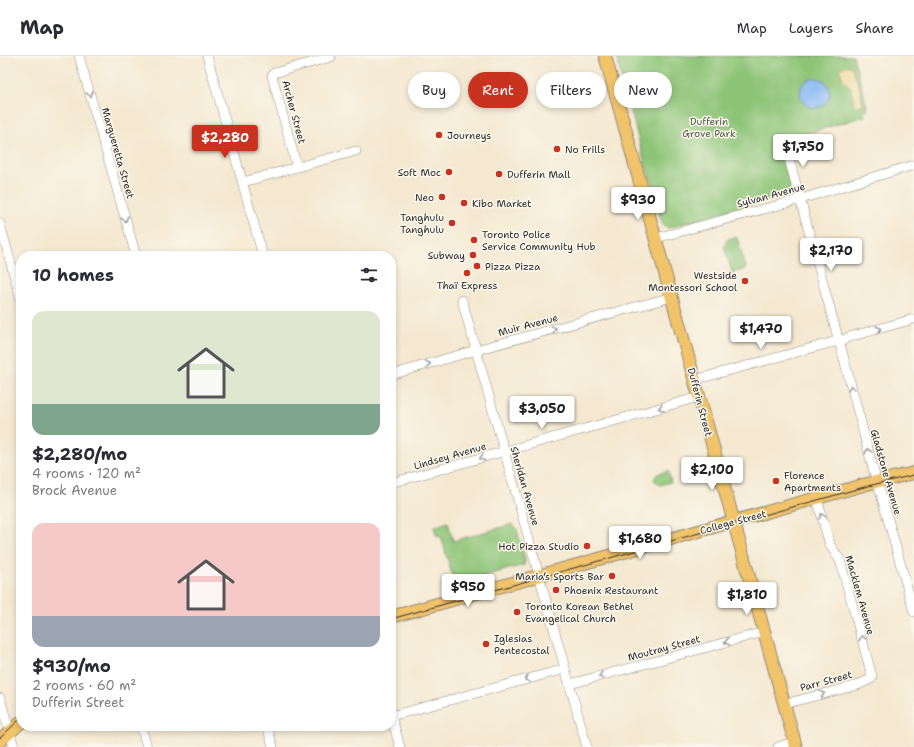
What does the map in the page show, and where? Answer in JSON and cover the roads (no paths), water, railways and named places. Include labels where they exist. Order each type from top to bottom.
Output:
[{"type":"main road","name":"Dufferin Street","points":[[605,56],[795,745]]},
{"type":"main road","name":"College Street","points":[[396,616],[914,473]]},
{"type":"main road","points":[[0,741],[16,726]]},
{"type":"street","name":"Margueretta Street","points":[[79,56],[135,251]]},
{"type":"street","points":[[207,56],[262,251]]},
{"type":"street","name":"Archer Street","points":[[297,166],[272,76],[274,73],[331,57]]},
{"type":"street","name":"Gladstone Avenue","points":[[785,144],[914,612]]},
{"type":"street","points":[[243,182],[356,151]]},
{"type":"street","name":"Sylvan Avenue","points":[[656,238],[914,165]]},
{"type":"street","points":[[0,224],[16,282]]},
{"type":"street","name":"Muir Avenue","points":[[396,374],[476,350],[672,297]]},
{"type":"street","name":"Sheridan Avenue","points":[[462,300],[587,747]]},
{"type":"street","points":[[694,380],[840,341],[914,319]]},
{"type":"street","name":"Lindsey Avenue","points":[[396,482],[699,397]]},
{"type":"street","name":"Macklem Avenue","points":[[817,499],[830,545],[840,560],[872,676]]},
{"type":"street","name":"Moutray Street","points":[[570,684],[764,632]]},
{"type":"street","points":[[396,715],[565,669]]},
{"type":"street","name":"Parr Street","points":[[784,704],[858,685],[871,679],[872,676]]},
{"type":"street","points":[[0,698],[14,747]]},
{"type":"street","points":[[142,731],[147,747]]},
{"type":"street","points":[[268,731],[273,747]]},
{"type":"street","points":[[395,731],[400,747]]},
{"type":"street","points":[[778,747],[795,745]]},
{"type":"water","points":[[815,78],[821,79],[829,87],[829,99],[821,107],[815,108],[809,107],[801,99],[800,93],[801,87],[809,79]]},
{"type":"tram line","points":[[396,618],[868,486],[914,475]]},
{"type":"tram line","points":[[0,738],[16,723]]},
{"type":"place","name":"Journeys","points":[[439,135]]},
{"type":"place","name":"No Frills","points":[[557,149]]},
{"type":"place","name":"Soft Moc","points":[[449,172]]},
{"type":"place","name":"Dufferin Mall","points":[[499,174]]},
{"type":"place","name":"Neo","points":[[442,197]]},
{"type":"place","name":"Kibo Market","points":[[464,203]]},
{"type":"place","name":"Tanghulu Tanghulu","points":[[452,223]]},
{"type":"place","name":"Toronto Police Service Community Hub","points":[[474,240]]},
{"type":"place","name":"Subway","points":[[473,255]]},
{"type":"place","name":"Pizza Pizza","points":[[477,266]]},
{"type":"place","name":"Thaï Express","points":[[467,273]]},
{"type":"place","name":"Westside Montessori School","points":[[745,281]]},
{"type":"place","name":"Florence Apartments","points":[[776,481]]},
{"type":"place","name":"Hot Pizza Studio","points":[[587,546]]},
{"type":"place","name":"Maria’s Sports Bar","points":[[612,576]]},
{"type":"place","name":"Phoenix Restaurant","points":[[556,590]]},
{"type":"place","name":"Toronto Korean Bethel Evangelical Church","points":[[517,612]]},
{"type":"place","name":"Iglesias Pentecostal","points":[[486,644]]},
{"type":"park label","name":"Dufferin Grove Park","points":[[709,126]]}]
